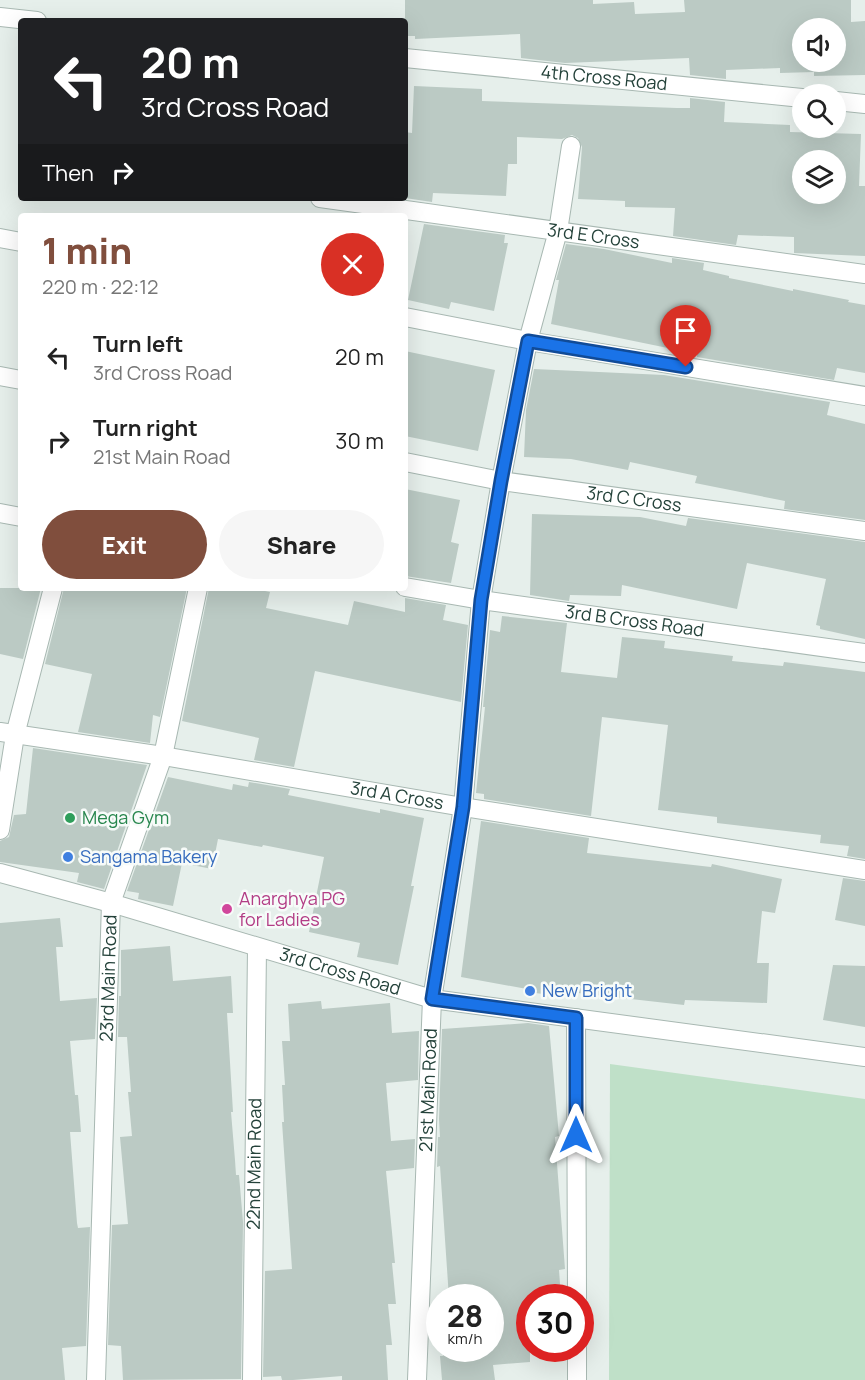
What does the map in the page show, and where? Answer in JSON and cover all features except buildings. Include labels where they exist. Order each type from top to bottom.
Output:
[{"type":"street","points":[[0,17],[18,19]]},
{"type":"street","name":"4th Cross Road","points":[[408,58],[792,97]]},
{"type":"street","points":[[846,102],[865,104]]},
{"type":"street","name":"21st Main Road","points":[[417,1380],[432,999],[463,807],[481,600],[528,341],[558,231],[571,146]]},
{"type":"street","name":"3rd E Cross","points":[[342,201],[865,274]]},
{"type":"street","points":[[0,238],[18,241]]},
{"type":"street","points":[[408,318],[528,341],[865,396]]},
{"type":"street","points":[[0,376],[18,379]]},
{"type":"street","name":"3rd C Cross","points":[[408,463],[501,481],[865,531]]},
{"type":"street","points":[[0,513],[18,516]]},
{"type":"street","name":"3rd B Cross Road","points":[[408,588],[481,600],[865,653]]},
{"type":"street","points":[[0,830],[8,733],[52,591]]},
{"type":"street","name":"23rd Main Road","points":[[96,1380],[111,903],[163,756],[197,591]]},
{"type":"street","name":"3rd A Cross","points":[[8,733],[865,870]]},
{"type":"street","name":"3rd Cross Road","points":[[0,873],[111,903],[432,999],[865,1057]]},
{"type":"street","name":"22nd Main Road","points":[[252,1380],[257,948]]},
{"type":"street","points":[[576,1018],[577,1284]]},
{"type":"street","points":[[577,1362],[577,1380]]},
{"type":"green space","points":[[610,1064],[865,1099],[865,1380],[609,1380]]},
{"type":"place","name":"Mega Gym","points":[[70,818]]},
{"type":"place","name":"Sangama Bakery","points":[[68,857]]},
{"type":"place","name":"Anarghya PG for Ladies","points":[[227,909]]},
{"type":"place","name":"New Bright","points":[[530,991]]},
{"type":"route","points":[[576,1135],[576,1018],[432,999],[463,807],[481,600],[528,341],[686,367]]}]
